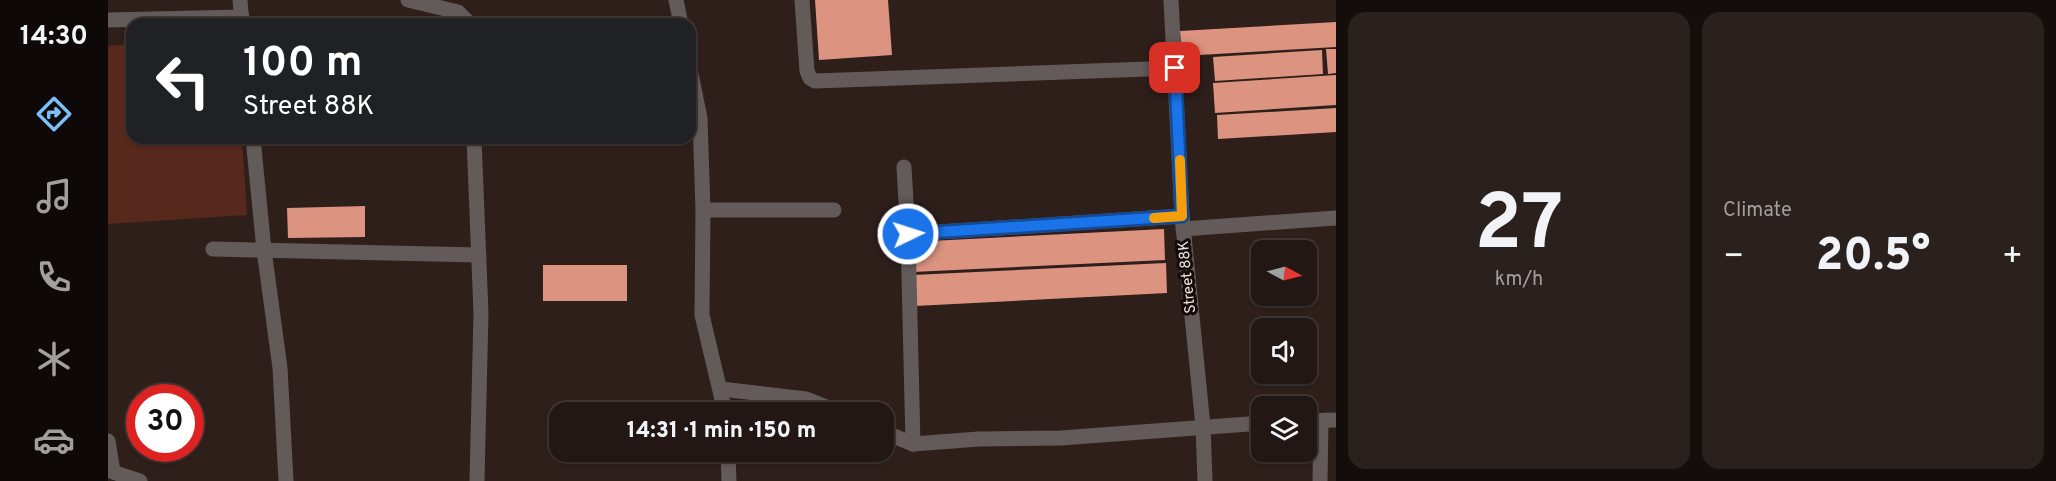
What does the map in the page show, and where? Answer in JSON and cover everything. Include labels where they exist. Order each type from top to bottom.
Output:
[{"type":"street","points":[[240,0],[242,18]]},
{"type":"street","points":[[408,0],[458,12],[464,18]]},
{"type":"street","points":[[676,0],[680,18]]},
{"type":"street","points":[[802,0],[807,71],[810,78],[815,81],[1175,68]]},
{"type":"street","name":"Street 88K","points":[[1171,0],[1183,222],[1203,426],[1205,481]]},
{"type":"street","points":[[108,20],[126,20]]},
{"type":"street","points":[[696,98],[700,118],[703,210],[702,315],[723,402]]},
{"type":"street","points":[[254,144],[279,368],[286,481]]},
{"type":"street","points":[[474,144],[481,313],[477,481]]},
{"type":"street","points":[[904,167],[908,234],[913,444]]},
{"type":"street","points":[[703,210],[834,210]]},
{"type":"street","points":[[908,234],[1336,218]]},
{"type":"street","points":[[213,249],[479,255]]},
{"type":"street","points":[[721,389],[806,399],[814,402]]},
{"type":"street","points":[[1320,481],[1321,421]]},
{"type":"street","points":[[894,436],[913,444],[979,439],[1061,438],[1251,424]]},
{"type":"street","points":[[108,441],[113,471],[140,481]]},
{"type":"street","points":[[728,462],[729,481]]},
{"type":"shaded area","points":[[126,44],[126,144],[242,144],[247,215],[108,224],[108,46]]},
{"type":"building","points":[[815,0],[888,0],[892,55],[819,60]]},
{"type":"building","points":[[1336,22],[1336,47],[1182,56],[1180,31]]},
{"type":"building","points":[[1326,49],[1336,49],[1336,73],[1328,74]]},
{"type":"building","points":[[1322,50],[1323,74],[1215,81],[1213,57]]},
{"type":"building","points":[[1336,75],[1336,105],[1215,113],[1213,83]]},
{"type":"building","points":[[1336,108],[1336,132],[1218,139],[1217,115]]},
{"type":"building","points":[[365,206],[365,237],[288,238],[287,208]]},
{"type":"building","points":[[1164,229],[1165,260],[913,272],[911,242]]},
{"type":"building","points":[[1166,263],[1167,293],[915,306],[913,275]]},
{"type":"building","points":[[543,265],[627,265],[627,301],[543,301]]},
{"type":"slow traffic","points":[[1154,218],[1182,216],[1180,160]]},
{"type":"route","points":[[908,234],[1182,216],[1175,68]]}]
